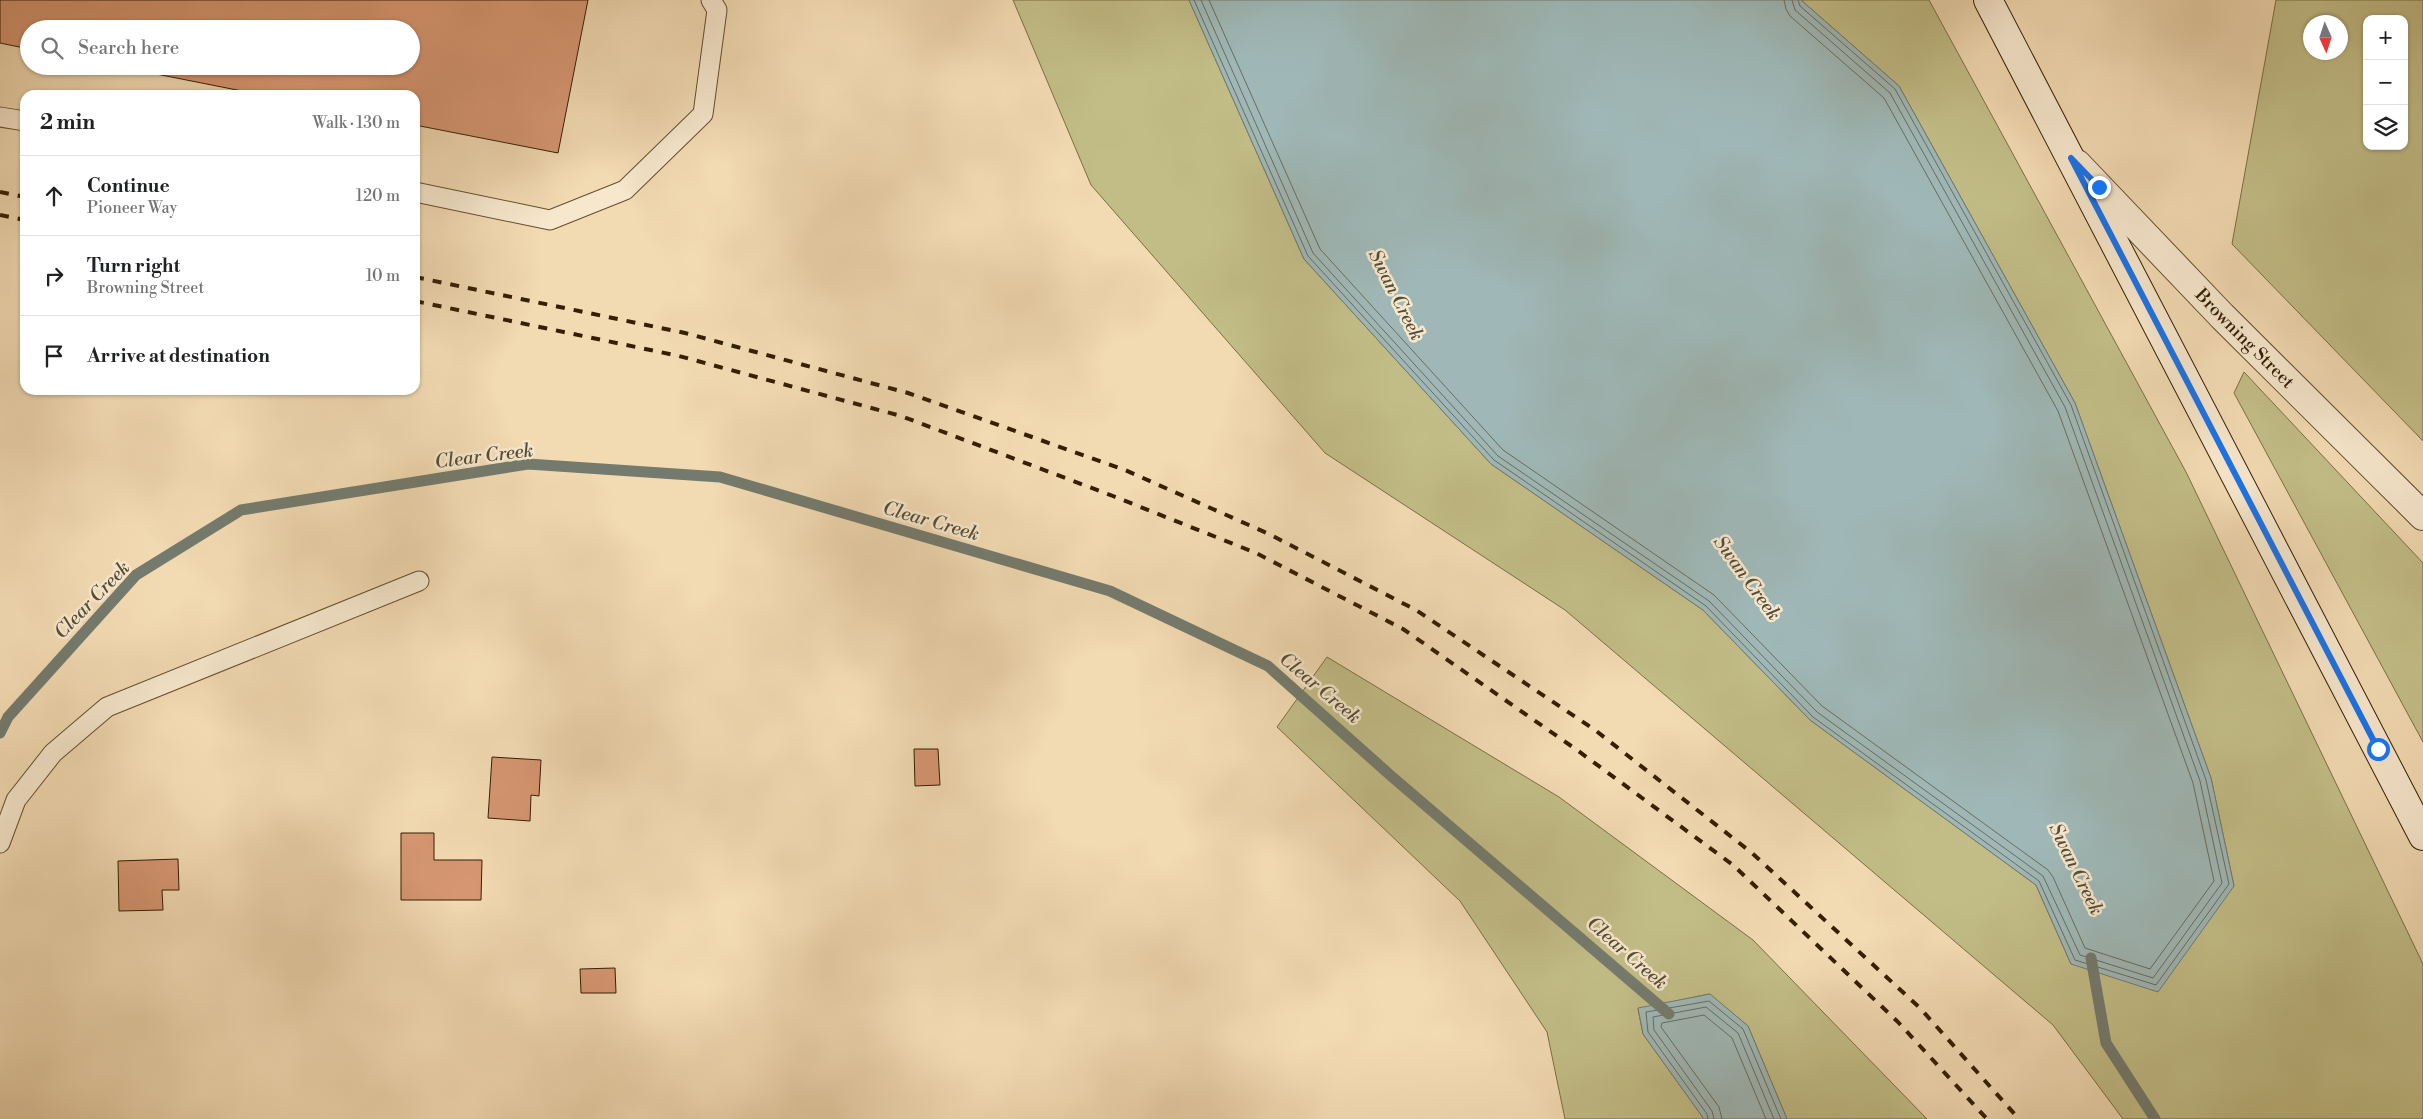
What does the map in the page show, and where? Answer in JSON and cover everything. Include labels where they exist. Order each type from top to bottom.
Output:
[{"type":"main road","points":[[1988,0],[2423,836]]},
{"type":"main road","name":"Browning Street","points":[[2071,158],[2222,316],[2423,516]]},
{"type":"lane","points":[[420,193],[550,220],[625,190],[703,114],[718,10],[711,0]]},
{"type":"lane","points":[[0,117],[20,120]]},
{"type":"lane","points":[[0,843],[16,800],[22,792],[53,753],[107,707],[419,580]]},
{"type":"shaded area","points":[[1013,0],[1189,0],[1304,259],[1491,464],[1703,610],[1810,720],[2036,885],[2071,964],[2234,886],[2211,778],[2075,403],[1899,86],[1801,0],[1929,0],[2186,472],[2423,964],[2423,1119],[2123,1119],[2053,1025],[1565,610],[1325,453],[1091,185]]},
{"type":"shaded area","points":[[2276,0],[2423,0],[2423,441],[2232,244]]},
{"type":"shaded area","points":[[2244,372],[2423,563],[2423,742],[2234,393]]},
{"type":"shaded area","points":[[1327,657],[1559,797],[1753,940],[1927,1119],[1787,1119],[1748,1026],[1709,994],[1638,1009],[1643,1034],[1704,1119],[1565,1119],[1547,1032],[1460,901],[1277,727]]},
{"type":"water","points":[[1189,0],[1801,0],[1899,86],[2075,403],[2211,778],[2234,886],[2158,992],[2071,964],[2036,885],[1810,720],[1703,610],[1491,464],[1304,259]]},
{"type":"water","points":[[1710,994],[1748,1026],[1787,1119],[1704,1119],[1643,1034],[1638,1008]]},
{"type":"building","points":[[0,0],[588,0],[558,153],[420,126],[420,90],[237,90],[161,75],[420,75],[420,20],[20,20],[20,47],[0,43]]},
{"type":"building","points":[[914,749],[938,749],[940,785],[915,786]]},
{"type":"building","points":[[492,757],[541,760],[539,796],[531,795],[530,821],[488,818]]},
{"type":"building","points":[[401,833],[434,833],[434,860],[482,860],[481,900],[401,900]]},
{"type":"building","points":[[178,859],[179,890],[162,890],[163,910],[119,911],[118,861]]},
{"type":"building","points":[[615,968],[616,993],[581,993],[580,969]]},
{"type":"waterway","name":"Clear Creek","points":[[0,733],[8,717],[136,575],[241,510],[528,464],[720,477],[1110,591],[1268,666],[1390,775],[1669,1014]]},
{"type":"waterway","name":"Swan Creek","points":[[2091,958],[2106,1043],[2155,1119]]},
{"type":"railway","points":[[0,192],[20,196]]},
{"type":"railway","points":[[0,215],[20,219]]},
{"type":"railway","points":[[420,278],[685,333],[908,393],[1125,470],[1269,534],[1416,610],[1595,730],[1752,853],[1920,1008],[2019,1119]]},
{"type":"railway","points":[[420,302],[679,356],[901,416],[1113,496],[1256,553],[1403,629],[1577,750],[1733,865],[1898,1022],[1987,1119]]},
{"type":"route","points":[[2099,187],[2071,158],[2378,749]]}]
